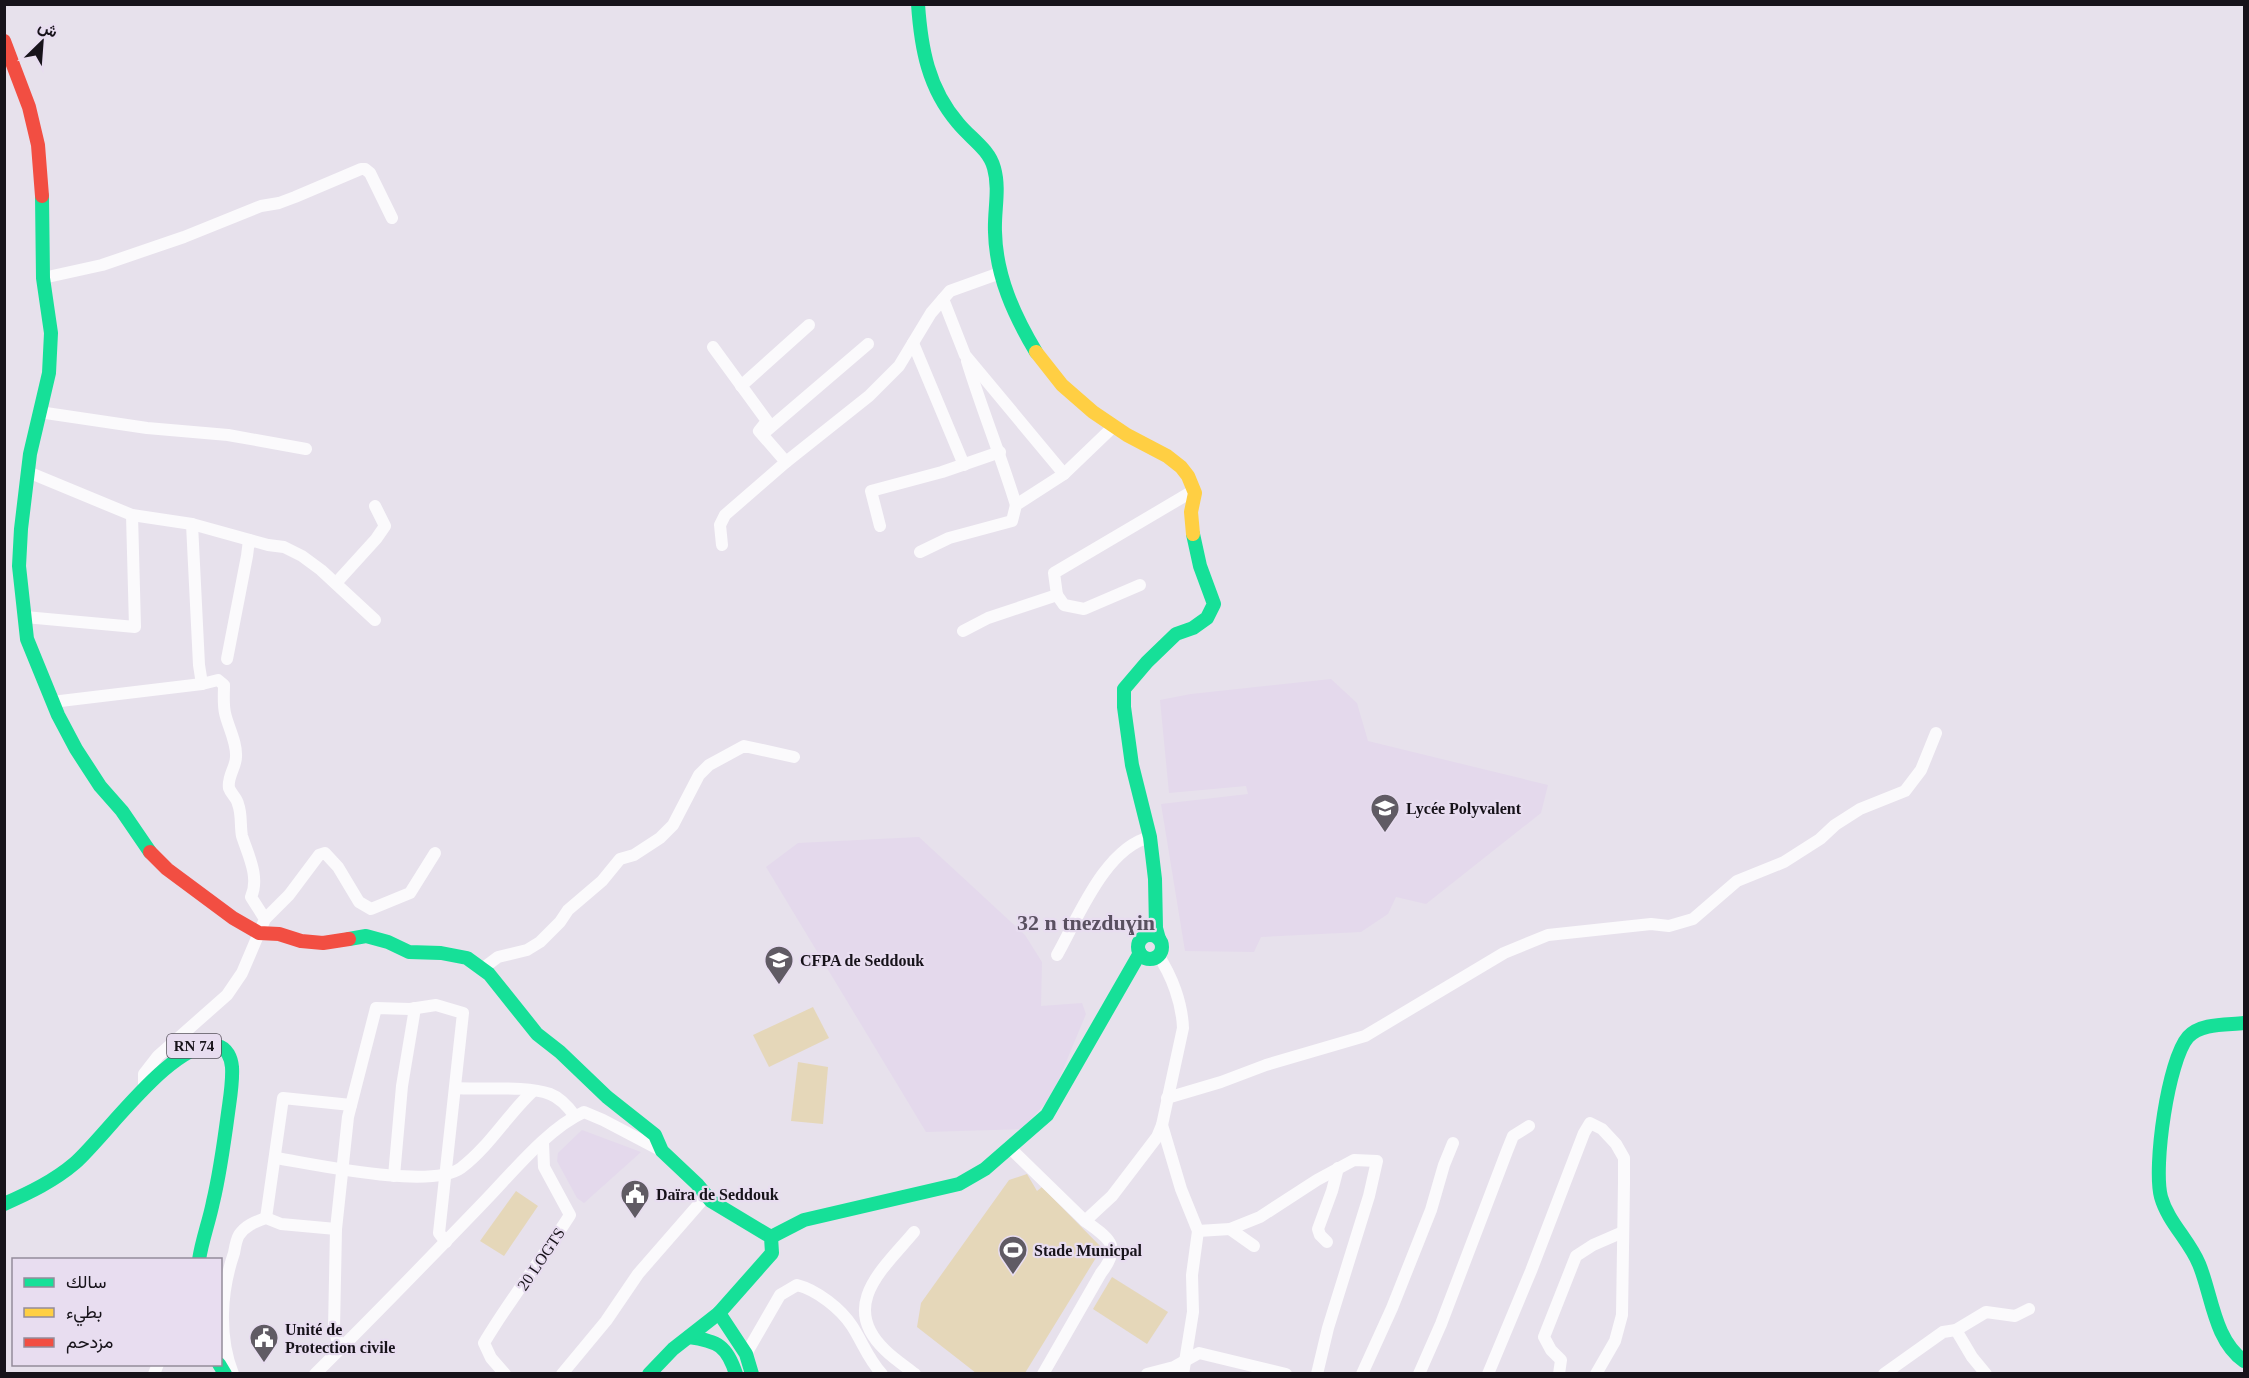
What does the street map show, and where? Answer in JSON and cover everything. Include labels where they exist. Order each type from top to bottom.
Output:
[{"type":"street","points":[[918,4],[920,47],[936,92],[957,122],[984,150],[994,167],[995,235],[1000,273],[1004,289],[1027,337],[1043,362],[1080,402],[1113,427],[1179,463],[1188,476],[1196,497],[1191,512],[1198,561],[1214,604],[1206,618],[1193,628],[1176,634],[1147,662],[1124,689],[1132,765],[1150,837],[1155,879],[1156,922],[1153,937]]},
{"type":"street","points":[[4,41],[29,107],[38,145],[43,278],[51,333],[49,373],[28,472],[19,566],[27,639],[52,702],[76,749],[100,786],[122,811],[150,852],[189,887],[233,918],[259,933],[279,933],[301,941],[322,943],[366,936],[409,952],[441,953],[467,958],[489,974],[514,1009],[537,1034],[560,1052],[607,1097],[655,1135],[662,1151]]},
{"type":"street","points":[[43,278],[102,265],[184,237],[261,206],[295,197],[361,169],[370,173],[392,218]]},
{"type":"street","points":[[722,545],[720,525],[725,514],[869,396],[899,366],[931,313],[950,291],[1000,273]]},
{"type":"street","points":[[920,552],[949,538],[1012,521],[1016,505],[1000,452],[979,401],[965,355],[943,299]]},
{"type":"street","points":[[741,386],[809,326]]},
{"type":"street","points":[[913,343],[964,465]]},
{"type":"street","points":[[762,434],[868,344]]},
{"type":"street","points":[[713,347],[767,421],[759,431],[786,462]]},
{"type":"street","points":[[965,355],[1064,474]]},
{"type":"street","points":[[39,412],[147,428],[228,435],[306,449]]},
{"type":"street","points":[[1016,505],[1064,474],[1113,427]]},
{"type":"street","points":[[880,526],[871,491],[964,465],[1000,452]]},
{"type":"street","points":[[28,472],[132,515],[192,524],[284,547],[302,556],[336,583],[375,620]]},
{"type":"street","points":[[1140,585],[1084,609],[1064,605],[1057,595],[1054,573],[1193,490]]},
{"type":"street","points":[[336,583],[376,540],[385,526],[375,506]]},
{"type":"street","points":[[25,617],[135,627],[132,515]]},
{"type":"street","points":[[192,524],[199,665],[202,684]]},
{"type":"street","points":[[227,659],[248,556],[249,540]]},
{"type":"street","points":[[963,631],[988,618],[1057,595]]},
{"type":"street","points":[[52,702],[202,684],[218,680],[224,685],[224,711],[236,753],[229,788],[238,803],[242,834],[249,850],[255,888],[251,897],[265,919]]},
{"type":"street","points":[[1167,1098],[1221,1082],[1266,1065],[1365,1036],[1504,953],[1548,935],[1651,924],[1669,926],[1693,919],[1737,881],[1784,862],[1820,839],[1860,808],[1905,791],[1921,770],[1936,733]]},
{"type":"street","points":[[482,969],[498,957],[527,950],[540,942],[560,922],[568,910],[602,880],[620,859],[634,855],[660,837],[673,825],[699,775],[709,765],[744,746],[794,757]]},
{"type":"street","points":[[1057,955],[1108,865],[1138,840],[1150,837]]},
{"type":"street","points":[[144,1088],[144,1074],[158,1056],[228,995],[242,973],[265,919],[289,895],[319,855],[325,853],[338,867],[359,902],[370,909],[410,893],[435,853]]},
{"type":"street","points":[[1143,937],[1153,937],[1162,947],[1158,955],[1147,958],[1140,953],[1138,945],[1143,937]]},
{"type":"street","points":[[771,1237],[804,1220],[959,1184],[985,1169],[1047,1115],[1140,953]]},
{"type":"street","points":[[1085,1221],[1112,1196],[1147,1152],[1162,1125],[1183,1036],[1183,1021],[1171,978],[1158,955]]},
{"type":"street","points":[[340,1349],[334,1329],[336,1228],[348,1117],[376,1008],[415,1008],[436,1005],[463,1013],[439,1233],[446,1242]]},
{"type":"street","points":[[394,1176],[402,1086],[415,1008]]},
{"type":"street","points":[[2244,1023],[2210,1026],[2188,1037],[2175,1064],[2158,1163],[2161,1198],[2199,1262],[2216,1321],[2239,1359],[2244,1361]]},
{"type":"street","name":"RN 74","points":[[4,1204],[51,1181],[75,1164],[144,1088],[183,1054],[201,1044],[214,1043],[220,1045],[229,1056],[232,1064],[232,1083],[222,1158],[199,1258]]},
{"type":"street","points":[[455,1088],[533,1091],[551,1094],[566,1105],[575,1116]]},
{"type":"street","points":[[276,1158],[394,1176],[444,1175],[459,1169],[480,1151],[533,1091]]},
{"type":"street","points":[[266,1218],[283,1098],[351,1105]]},
{"type":"street","points":[[315,1374],[543,1143],[567,1120],[584,1112],[662,1151],[711,1201],[771,1237]]},
{"type":"street","points":[[1488,1374],[1584,1133],[1590,1124],[1602,1130],[1616,1144],[1624,1158],[1622,1315],[1615,1341],[1596,1374]]},
{"type":"street","points":[[1162,1125],[1181,1189],[1198,1232],[1192,1275],[1193,1312],[1185,1367]]},
{"type":"street","points":[[1419,1374],[1441,1324],[1513,1137],[1529,1126]]},
{"type":"street","name":"20 LOGTS","points":[[502,1370],[490,1358],[484,1343],[498,1318],[570,1215],[544,1167],[543,1143]]},
{"type":"street","points":[[1362,1374],[1392,1308],[1431,1210],[1453,1143]]},
{"type":"street","points":[[1009,1147],[1085,1221],[1106,1236],[1111,1246],[1111,1260],[1101,1272],[1043,1374]]},
{"type":"street","points":[[1198,1232],[1230,1229],[1260,1217],[1354,1160],[1377,1161],[1369,1196],[1328,1328],[1317,1374]]},
{"type":"street","points":[[1327,1242],[1318,1229],[1338,1168]]},
{"type":"street","points":[[562,1374],[606,1322],[638,1274],[706,1196]]},
{"type":"street","points":[[233,1374],[225,1341],[223,1309],[227,1274],[239,1236],[250,1223],[266,1218],[281,1224],[336,1228]]},
{"type":"street","points":[[1230,1229],[1254,1246]]},
{"type":"street","points":[[915,1232],[871,1284],[865,1300],[866,1316],[873,1336],[885,1350],[915,1374]]},
{"type":"street","points":[[1559,1374],[1561,1360],[1551,1350],[1544,1337],[1576,1256],[1593,1245],[1623,1232]]},
{"type":"street","points":[[649,1374],[665,1356],[719,1313],[772,1253],[771,1237]]},
{"type":"street","points":[[746,1354],[780,1295],[797,1285],[820,1294],[851,1324],[870,1362],[882,1374]]},
{"type":"street","points":[[1884,1374],[1943,1332],[1956,1330],[1986,1312],[2014,1316],[2029,1309]]},
{"type":"street","points":[[719,1313],[746,1354],[752,1374]]},
{"type":"street","points":[[1956,1330],[1972,1357],[1986,1374]]},
{"type":"street","points":[[689,1336],[712,1340],[720,1344],[731,1357],[736,1374]]},
{"type":"street","points":[[863,1348],[873,1336]]},
{"type":"street","points":[[1148,1374],[1185,1367],[1198,1353],[1279,1373]]},
{"type":"shaded area","name":"Lycée Polyvalent","points":[[1331,679],[1357,703],[1368,741],[1548,785],[1541,813],[1426,904],[1396,897],[1388,914],[1361,932],[1261,937],[1254,952],[1185,951],[1161,804],[1248,794],[1246,786],[1169,793],[1160,700],[1191,694]]},
{"type":"shaded area","points":[[919,837],[1025,935],[1042,962],[1041,1006],[1082,1003],[1086,1014],[1052,1096],[1022,1129],[926,1132],[766,867],[798,843]]},
{"type":"shaded area","points":[[813,1007],[829,1038],[769,1067],[753,1035]]},
{"type":"shaded area","points":[[798,1062],[828,1067],[823,1124],[791,1121]]},
{"type":"shaded area","points":[[582,1130],[641,1152],[584,1203],[577,1198],[557,1161],[558,1153]]},
{"type":"shaded area","name":"Stade Municpal","points":[[1027,1174],[1037,1191],[1042,1187],[1102,1248],[1025,1373],[976,1373],[917,1327],[921,1303],[1009,1180]]},
{"type":"shaded area","points":[[516,1191],[538,1206],[504,1256],[480,1241]]},
{"type":"shaded area","points":[[1112,1277],[1168,1312],[1147,1344],[1093,1309]]},
{"type":"traffic: fast","points":[[918,4],[924,52],[933,82],[948,110],[992,161],[996,176],[995,232],[999,264],[1020,324],[1036,352]]},
{"type":"traffic: fast","points":[[42,196],[43,278],[51,333],[49,373],[30,454],[21,529],[19,566],[27,639],[58,715],[76,749],[100,786],[122,811],[150,852]]},
{"type":"traffic: fast","points":[[1159,939],[1156,928],[1155,879],[1150,837],[1132,765],[1124,707],[1124,689],[1147,662],[1176,634],[1193,628],[1207,618],[1214,604],[1200,566],[1193,534]]},
{"type":"traffic: fast","points":[[1150,935],[1158,939],[1162,947],[1158,955],[1150,959],[1142,955],[1138,947],[1142,939],[1150,935]]},
{"type":"traffic: fast","points":[[349,939],[366,936],[388,942],[409,952],[441,953],[467,958],[489,974],[537,1034],[560,1052],[607,1097],[655,1135],[662,1151],[697,1184],[711,1201],[771,1237],[772,1253],[719,1313]]},
{"type":"traffic: fast","points":[[771,1237],[804,1220],[959,1184],[985,1169],[1047,1115],[1140,953]]},
{"type":"traffic: fast","points":[[2244,1023],[2207,1027],[2193,1032],[2188,1037],[2174,1067],[2164,1114],[2159,1163],[2159,1182],[2164,1206],[2199,1264],[2215,1316],[2226,1341],[2244,1361]]},
{"type":"traffic: fast","points":[[4,1204],[41,1186],[75,1163],[142,1091],[182,1056],[201,1047],[218,1046],[224,1049],[230,1057],[232,1084],[218,1180],[199,1258]]},
{"type":"traffic: fast","points":[[649,1374],[673,1349],[719,1313],[746,1354],[752,1374]]},
{"type":"traffic: fast","points":[[689,1337],[720,1346],[729,1357],[736,1374]]},
{"type":"traffic: fast","points":[[220,1366],[225,1374]]},
{"type":"traffic: slow","points":[[1036,352],[1062,385],[1093,412],[1127,435],[1167,456],[1181,467],[1188,476],[1195,493],[1191,512],[1193,534]]},
{"type":"traffic: jam","points":[[4,41],[29,107],[38,145],[42,196]]},
{"type":"traffic: jam","points":[[150,852],[167,869],[233,918],[259,933],[279,934],[301,941],[323,943],[349,939]]},
{"type":"place","name":"Lycée Polyvalent","points":[[1385,834]]},
{"type":"place","name":"CFPA de Seddouk","points":[[779,986]]},
{"type":"place","name":"Daïra de Seddouk","points":[[635,1220]]},
{"type":"place","name":"Stade Municpal","points":[[1013,1276]]},
{"type":"place","name":"Unité de Protection civile","points":[[264,1364]]},
{"type":"district","name":"32 n tnezduɣin","points":[[1086,922]]}]
